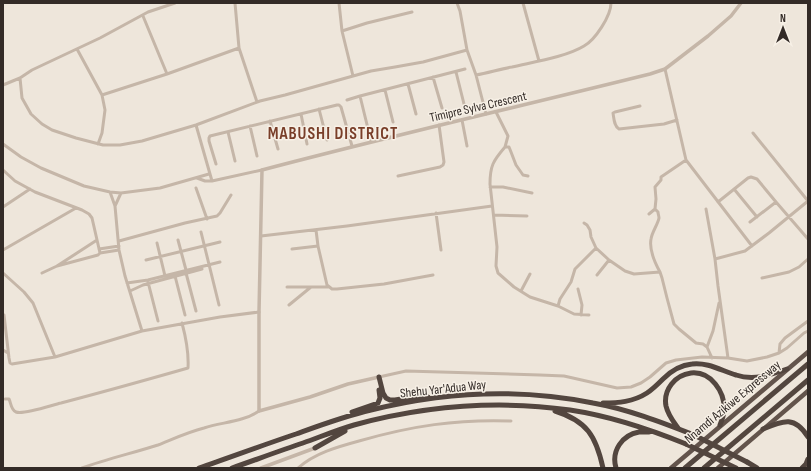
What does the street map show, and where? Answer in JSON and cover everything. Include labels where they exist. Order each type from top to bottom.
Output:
[{"type":"highway","name":"Nnamdi Azikiwe Expressway","points":[[671,468],[808,352]]},
{"type":"highway","points":[[593,403],[617,403],[640,397],[648,393],[673,370],[685,365],[702,364],[749,378],[768,376],[787,370]]},
{"type":"highway","name":"Nnamdi Azikiwe Expressway","points":[[685,468],[808,364]]},
{"type":"highway","points":[[678,428],[666,408],[666,394],[669,387],[675,380],[692,373],[709,378],[717,386],[724,404],[724,412],[720,425]]},
{"type":"highway","points":[[377,377],[383,393],[386,398],[390,400],[420,396],[437,398]]},
{"type":"highway","points":[[344,418],[352,412],[380,401],[377,377]]},
{"type":"highway","points":[[704,468],[808,380]]},
{"type":"highway","points":[[718,468],[808,391]]},
{"type":"highway","name":"Shehu Yar'Adua Way","points":[[199,468],[377,408],[414,401],[478,394],[530,394],[554,397],[593,403],[637,414],[694,435],[757,468]]},
{"type":"highway","name":"Shehu Yar'Adua Way","points":[[232,468],[354,425],[402,415],[449,408],[499,405],[570,410],[591,414],[655,432],[686,444],[736,468]]},
{"type":"highway","points":[[544,408],[567,415],[575,419],[586,429],[596,444],[603,468]]},
{"type":"highway","points":[[763,429],[777,423],[790,422],[795,423],[803,429],[808,437]]},
{"type":"highway","points":[[315,448],[354,425]]},
{"type":"highway","points":[[616,468],[614,459],[616,450],[625,437],[639,432],[655,432]]},
{"type":"highway","points":[[802,468],[808,459]]},
{"type":"street","points":[[3,85],[20,78],[32,70],[100,38],[154,10],[175,3]]},
{"type":"street","points":[[235,3],[239,48],[257,102]]},
{"type":"street","points":[[339,3],[342,31],[353,76]]},
{"type":"street","points":[[457,3],[460,11],[467,50],[476,75],[486,114]]},
{"type":"street","points":[[523,3],[539,61]]},
{"type":"street","points":[[476,75],[566,54],[585,46],[598,32],[606,19],[612,3]]},
{"type":"street","name":"Timipre Sylva Crescent","points":[[196,178],[205,181],[212,181],[262,170],[371,141],[650,74],[665,69],[711,34],[731,16],[741,3]]},
{"type":"street","points":[[342,31],[412,12]]},
{"type":"street","points":[[142,16],[167,74]]},
{"type":"street","points":[[102,95],[167,74],[239,48]]},
{"type":"street","points":[[77,49],[102,95],[105,110],[102,133],[98,144]]},
{"type":"street","points":[[20,78],[22,98],[28,108],[36,118],[52,130],[98,144],[113,146],[127,144],[196,125],[257,102],[371,70],[423,62],[467,50]]},
{"type":"street","points":[[347,100],[465,69]]},
{"type":"street","points":[[665,69],[686,160],[752,246]]},
{"type":"street","points":[[456,72],[464,104]]},
{"type":"street","points":[[433,77],[442,108]]},
{"type":"street","points":[[408,84],[416,114]]},
{"type":"street","points":[[385,90],[392,122]]},
{"type":"street","points":[[360,96],[371,141]]},
{"type":"street","points":[[216,164],[209,138],[210,136],[337,105],[341,107],[352,146]]},
{"type":"street","points":[[640,106],[615,112],[614,114],[617,128],[664,124],[677,120]]},
{"type":"street","points":[[319,109],[327,140]]},
{"type":"street","points":[[496,112],[508,136],[505,147],[491,167],[490,174],[490,187],[497,248],[496,266],[498,272],[505,280],[530,297],[558,306],[574,314],[588,314]]},
{"type":"street","points":[[301,114],[308,144]]},
{"type":"street","points":[[462,120],[467,146]]},
{"type":"street","points":[[270,121],[278,148]]},
{"type":"street","points":[[196,125],[212,181]]},
{"type":"street","points":[[398,176],[440,167],[443,165],[444,162],[439,125]]},
{"type":"street","points":[[250,126],[257,156]]},
{"type":"street","points":[[228,132],[235,161]]},
{"type":"street","points":[[715,258],[744,252],[808,201],[752,133]]},
{"type":"street","name":"Timipre Sylva Crescent","points":[[3,144],[27,161],[46,170],[84,186],[110,192],[121,193],[160,188],[210,174]]},
{"type":"street","points":[[505,147],[509,147],[516,165],[522,175],[528,176]]},
{"type":"street","points":[[686,160],[661,177],[661,180],[655,187],[655,209],[658,212],[659,218],[651,243],[674,324],[679,330],[696,343],[703,344],[707,347],[712,358]]},
{"type":"street","points":[[3,170],[15,180],[35,192],[76,208],[89,214],[92,218],[99,251],[98,255],[57,266]]},
{"type":"street","points":[[259,411],[259,312],[262,170]]},
{"type":"street","points":[[718,202],[748,178],[757,179],[808,239]]},
{"type":"street","points":[[490,187],[508,188],[532,193]]},
{"type":"street","points":[[196,188],[207,219]]},
{"type":"street","points":[[3,207],[30,189]]},
{"type":"street","points":[[734,189],[757,217]]},
{"type":"street","points":[[110,192],[115,206],[119,248],[127,283],[142,331]]},
{"type":"street","points":[[115,206],[121,193]]},
{"type":"street","points":[[118,241],[217,216],[220,214],[231,195]]},
{"type":"street","points":[[750,222],[776,202]]},
{"type":"street","points":[[260,236],[316,230],[492,206]]},
{"type":"street","points":[[3,250],[76,208]]},
{"type":"street","points":[[649,214],[655,209]]},
{"type":"street","points":[[706,209],[715,258],[728,358]]},
{"type":"street","points":[[436,213],[441,250]]},
{"type":"street","points":[[494,215],[527,216]]},
{"type":"street","points":[[584,223],[590,230],[591,237],[596,248],[609,260],[625,271],[634,274],[660,272]]},
{"type":"street","points":[[316,230],[318,246],[327,285],[329,287]]},
{"type":"street","points":[[201,232],[219,305]]},
{"type":"street","points":[[42,273],[57,266],[97,240]]},
{"type":"street","points":[[178,240],[196,311]]},
{"type":"street","points":[[146,260],[220,242]]},
{"type":"street","points":[[157,243],[165,276]]},
{"type":"street","points":[[292,249],[318,246]]},
{"type":"street","points":[[99,251],[119,248]]},
{"type":"street","points":[[558,306],[560,299],[571,282],[575,269],[596,248]]},
{"type":"street","points":[[762,278],[789,272],[799,267],[808,259]]},
{"type":"street","points":[[597,275],[609,260]]},
{"type":"street","points":[[127,283],[148,282],[175,276],[220,262]]},
{"type":"street","points":[[130,291],[165,276],[186,272]]},
{"type":"street","points":[[3,273],[24,292],[33,303],[55,356]]},
{"type":"street","points":[[522,291],[530,274]]},
{"type":"street","points":[[288,287],[329,287],[332,289],[337,289],[384,284],[433,275]]},
{"type":"street","points":[[175,276],[185,315]]},
{"type":"street","points":[[148,282],[158,321]]},
{"type":"street","points":[[289,305],[311,287]]},
{"type":"street","points":[[578,290],[582,305],[581,315]]},
{"type":"street","points":[[707,347],[720,301]]},
{"type":"street","points":[[4,315],[8,353],[10,363],[12,364],[55,356],[142,331],[182,323],[259,312]]},
{"type":"street","points":[[779,353],[780,344],[785,338],[808,321]]},
{"type":"street","points":[[5,399],[10,401],[14,411],[28,411],[188,368],[189,358],[187,340],[182,323]]},
{"type":"street","points":[[82,468],[157,445],[202,428],[239,420],[259,411],[348,384],[406,371],[564,376],[617,388],[631,387],[650,377],[666,363],[684,358],[728,358],[747,361],[767,357],[779,353],[787,348],[808,331]]},
{"type":"street","points":[[3,350],[8,353]]},
{"type":"street","points":[[298,468],[317,454],[393,432],[454,422],[511,421]]},
{"type":"street","points":[[260,468],[315,448]]},
{"type":"street","points":[[273,468],[279,461]]},
{"type":"district","name":"MABUSHI DISTRICT","points":[[333,133]]}]
